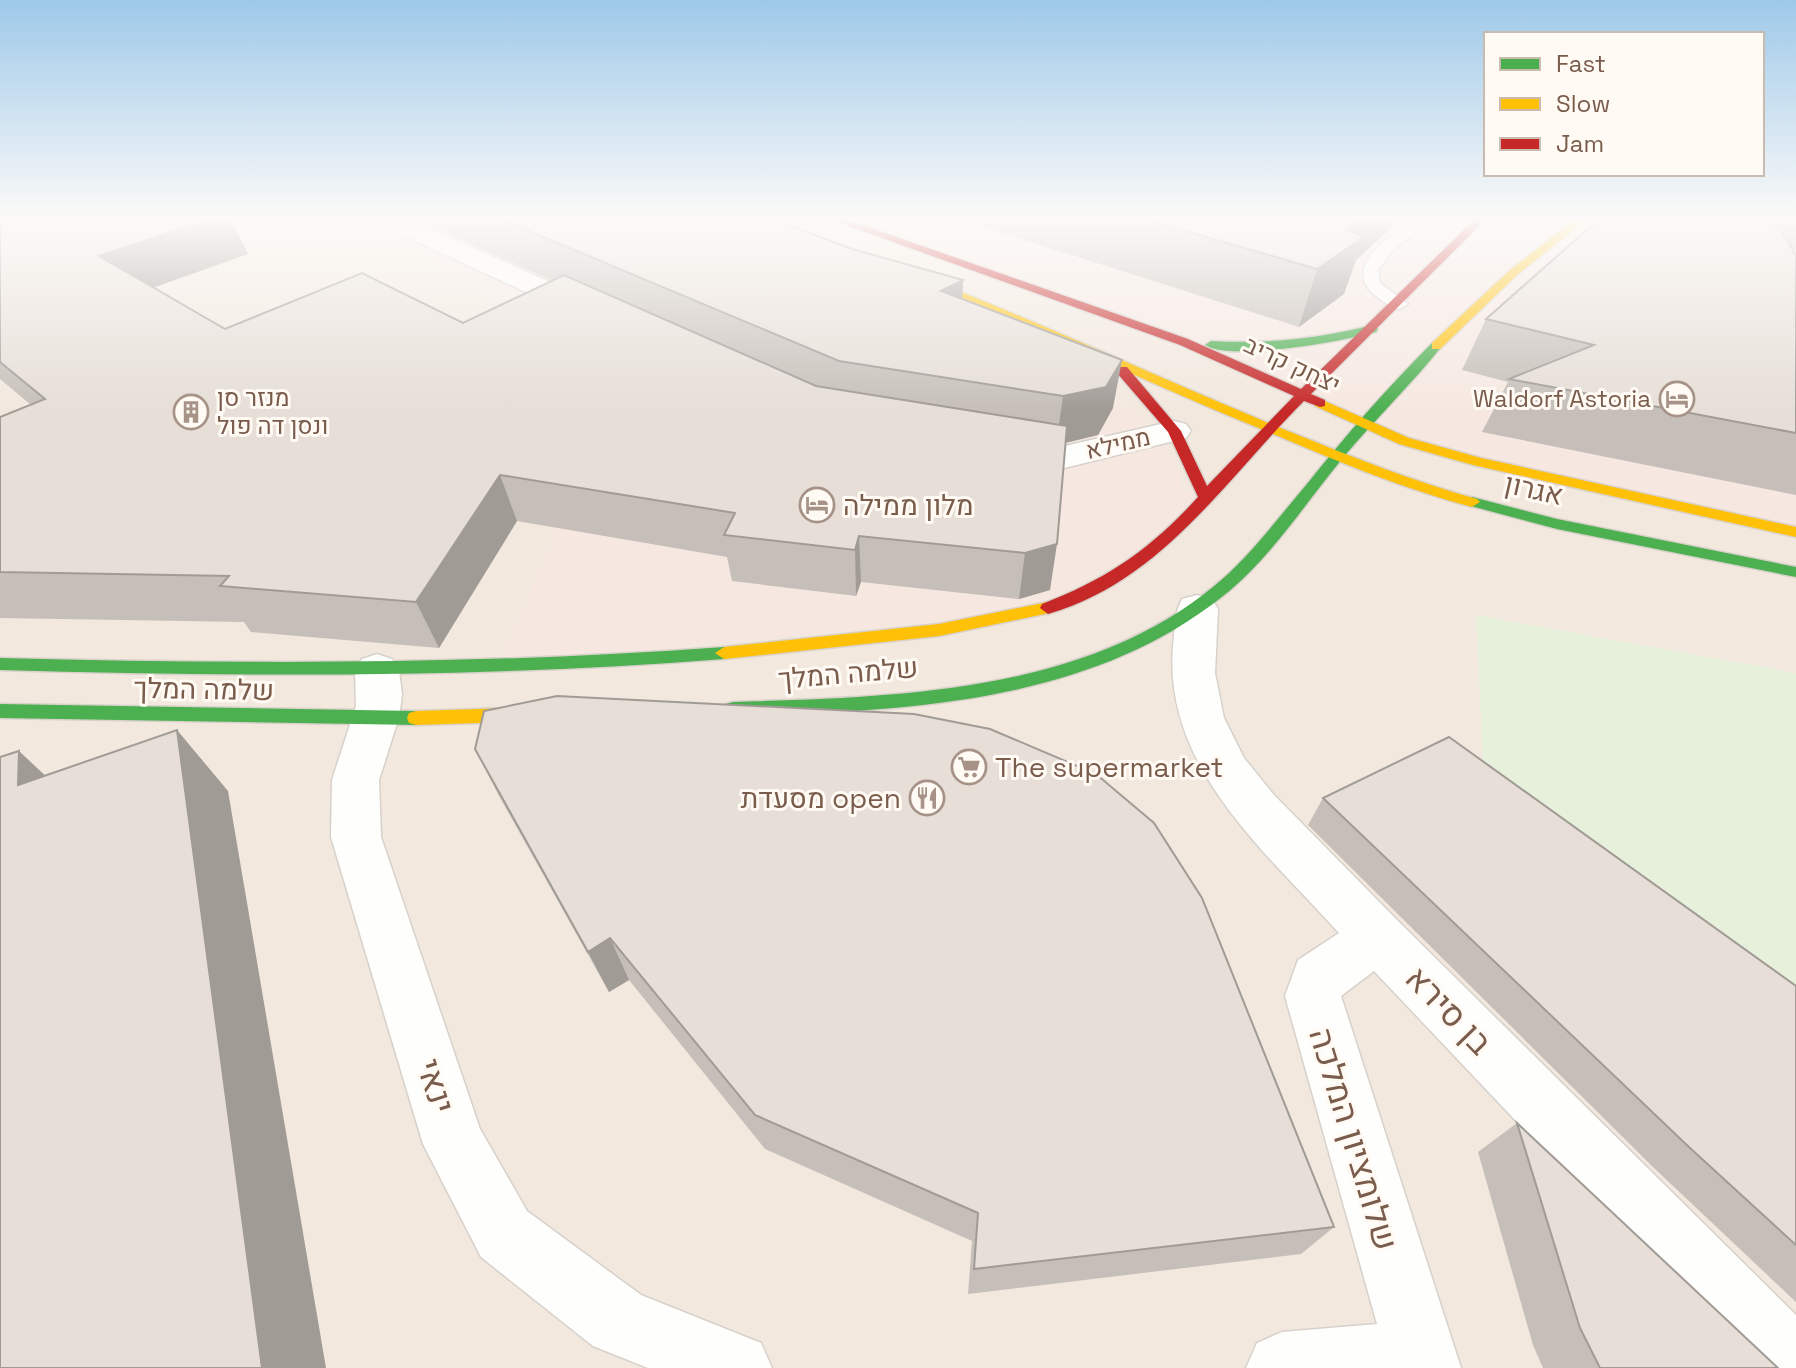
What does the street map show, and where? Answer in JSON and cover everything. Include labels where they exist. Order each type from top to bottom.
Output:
[{"type":"street","points":[[531,284],[617,323]]},
{"type":"street","points":[[934,284],[1269,428]]},
{"type":"street","name":"יצחק קריב","points":[[1019,284],[1184,342],[1364,426]]},
{"type":"street","name":"שלמה המלך","points":[[0,711],[377,695],[873,638],[988,621],[1066,602],[1104,587],[1148,558],[1174,536],[1269,428],[1418,284]]},
{"type":"street","name":"שלמה המלך","points":[[712,709],[802,708],[886,702],[1006,682],[1117,653],[1158,634],[1197,609],[1247,563],[1421,360],[1500,284]]},
{"type":"street","points":[[1184,342],[1234,346],[1306,344],[1374,328]]},
{"type":"street","points":[[1109,357],[1150,400],[1174,431],[1206,499]]},
{"type":"street","name":"אגרון","points":[[1364,426],[1478,462],[1796,532]]},
{"type":"street","name":"אגרון","points":[[1269,428],[1397,481],[1471,504],[1796,572]]},
{"type":"street","name":"ממילא","points":[[982,446],[1056,459],[1174,431]]},
{"type":"street","name":"בן סירא","points":[[1197,609],[1193,673],[1201,718],[1226,771],[1257,809],[1378,937],[1796,1365]]},
{"type":"street","name":"שלמה המלך","points":[[9,668],[247,671],[377,695],[569,713]]},
{"type":"street","name":"ינאי","points":[[377,695],[359,764],[354,814],[356,837],[454,1144],[504,1234],[618,1321],[736,1368]]},
{"type":"street","name":"שלומציון המלכה","points":[[1378,937],[1318,979],[1313,996],[1422,1362]]},
{"type":"street","points":[[1282,1368],[1422,1362]]},
{"type":"lane","points":[[1372,284],[1399,304]]},
{"type":"shaded area","points":[[0,284],[1796,284],[1796,1368],[0,1368]]},
{"type":"shaded area","points":[[470,284],[876,284],[1097,381],[1121,400],[1155,436],[1179,468],[1182,489],[1206,499],[1181,529],[1024,613],[498,665],[560,524],[526,320]]},
{"type":"shaded area","points":[[1011,284],[1767,284],[1796,321],[1796,532],[1478,462]]},
{"type":"green space","points":[[1476,615],[1796,673],[1796,995],[1483,761]]},
{"type":"building","points":[[0,284],[147,284],[225,329],[335,284],[384,284],[463,323],[545,284],[584,284],[816,386],[1067,426],[1057,544],[1025,553],[859,536],[855,550],[724,535],[735,513],[500,475],[416,602],[220,586],[229,576],[0,572],[0,417],[45,399],[0,362]]},
{"type":"building","points":[[655,284],[955,284],[941,291],[1122,360],[1106,387],[1063,396],[839,361]]},
{"type":"building","points":[[1526,284],[1796,284],[1796,433],[1509,379],[1594,345],[1486,319]]},
{"type":"building","points":[[557,696],[914,714],[990,729],[1096,774],[1154,823],[1202,898],[1334,1227],[974,1269],[978,1213],[755,1115],[610,938],[588,952],[475,749],[484,711]]},
{"type":"building","points":[[177,730],[262,1368],[0,1368],[0,757],[19,751],[18,785]]},
{"type":"building","points":[[1449,737],[1796,986],[1796,1245],[1323,798]]},
{"type":"building","points":[[1517,1123],[1778,1368],[1600,1368],[1580,1328]]},
{"type":"traffic: fast","points":[[1211,345],[1292,344],[1332,339],[1372,329]]},
{"type":"traffic: fast","points":[[733,709],[856,704],[988,688],[1053,673],[1114,653],[1170,626],[1219,591],[1247,563],[1364,424],[1436,346]]},
{"type":"traffic: fast","points":[[1472,502],[1557,524],[1796,572]]},
{"type":"traffic: fast","points":[[0,664],[452,668],[724,653]]},
{"type":"traffic: fast","points":[[0,711],[416,718]]},
{"type":"traffic: slow","points":[[931,284],[1311,445],[1411,483],[1472,502]]},
{"type":"traffic: slow","points":[[1436,346],[1502,284]]},
{"type":"traffic: slow","points":[[1320,403],[1404,441],[1478,462],[1796,532]]},
{"type":"traffic: slow","points":[[724,653],[939,630],[1048,608]]},
{"type":"traffic: slow","points":[[416,718],[544,714]]},
{"type":"traffic: jam","points":[[1019,284],[1184,342],[1320,403]]},
{"type":"traffic: jam","points":[[1048,608],[1087,593],[1120,575],[1173,533],[1271,426],[1416,284]]},
{"type":"traffic: jam","points":[[1122,370],[1174,431],[1206,499]]},
{"type":"place","name":"Waldorf Astoria","points":[[1677,399]]},
{"type":"place","name":"מנזר סן ונסן דה פול","points":[[191,412]]},
{"type":"place","name":"מלון ממילה","points":[[817,505]]},
{"type":"place","name":"The supermarket","points":[[969,767]]},
{"type":"place","name":"מסעדת open","points":[[927,798]]}]
